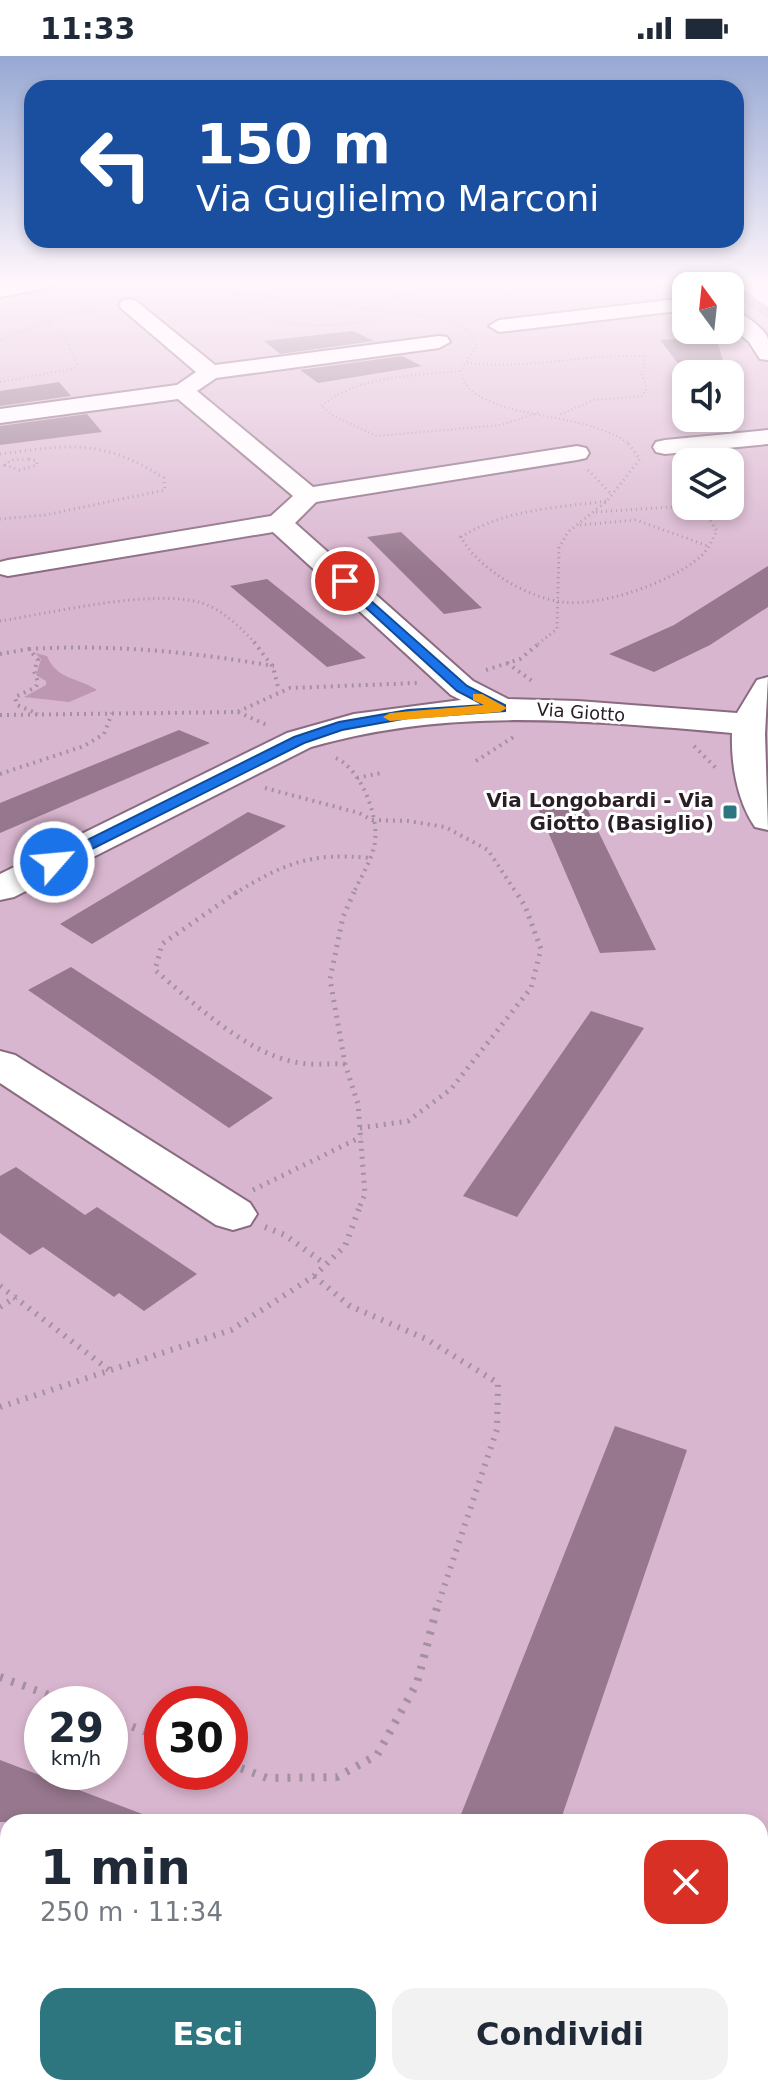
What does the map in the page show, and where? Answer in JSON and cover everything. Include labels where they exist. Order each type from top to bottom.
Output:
[{"type":"street","points":[[0,416],[183,391],[200,379]]},
{"type":"street","points":[[183,391],[308,496]]},
{"type":"street","points":[[665,447],[768,437]]},
{"type":"street","points":[[8,568],[279,523],[308,496],[577,453]]},
{"type":"street","points":[[279,523],[458,683],[500,708]]},
{"type":"street","points":[[431,712],[446,704],[458,683]]},
{"type":"street","points":[[610,700],[651,701],[677,706]]},
{"type":"street","points":[[758,703],[750,760],[768,819]]},
{"type":"street","name":"Via Giotto","points":[[0,889],[299,740],[350,724],[431,712],[500,708],[758,703]]},
{"type":"street","name":"Via Giotto","points":[[677,706],[750,760]]},
{"type":"street","points":[[0,1064],[233,1214]]},
{"type":"path","points":[[407,379],[330,395],[321,406],[334,416],[377,436],[501,425],[542,412]]},
{"type":"path","points":[[237,712],[279,691],[305,686],[458,683],[520,659],[557,629],[559,548],[568,532],[607,501],[640,459],[636,449],[622,439],[558,415],[489,401],[465,384],[463,379]]},
{"type":"path","points":[[558,415],[574,405],[594,400],[642,396],[647,388],[643,379]]},
{"type":"path","points":[[0,454],[81,445],[108,447],[136,458],[164,478],[165,490],[45,515],[0,519]]},
{"type":"path","points":[[0,462],[29,459],[38,463],[33,468],[16,470],[5,467],[7,462]]},
{"type":"path","points":[[607,501],[477,525],[461,537],[468,554],[504,580],[560,602],[603,600],[636,588],[701,556],[717,531],[710,520]]},
{"type":"path","points":[[595,511],[672,507]]},
{"type":"path","points":[[579,525],[636,520],[708,546]]},
{"type":"path","points":[[0,621],[179,598],[200,602],[223,614],[275,666],[279,691]]},
{"type":"path","points":[[0,654],[68,644],[138,646],[275,666]]},
{"type":"path","points":[[29,649],[38,660],[34,667],[34,677],[38,682],[36,687],[15,697],[17,705],[43,716]]},
{"type":"path","points":[[0,715],[237,712],[347,763],[370,799],[375,845],[343,917],[330,979],[345,1064],[358,1104],[365,1194],[345,1246],[314,1276],[231,1330],[0,1407]]},
{"type":"path","points":[[0,774],[84,746],[104,734],[112,713]]},
{"type":"path","points":[[357,778],[381,773]]},
{"type":"path","points":[[260,787],[372,820],[408,821],[445,827],[488,850],[525,906],[541,949],[531,988],[451,1089],[408,1121],[360,1128]]},
{"type":"path","points":[[345,1064],[290,1062],[241,1036],[194,1003],[155,970],[162,944],[218,905],[294,862],[330,854],[370,858]]},
{"type":"path","points":[[325,1264],[285,1235],[233,1214],[256,1186],[361,1137]]},
{"type":"path","points":[[248,1771],[267,1778],[337,1777],[377,1755],[417,1683],[445,1578],[497,1429],[498,1383],[426,1339],[350,1306],[314,1276]]},
{"type":"path","points":[[0,1286],[17,1296],[41,1319],[109,1370]]},
{"type":"path","points":[[0,1307],[17,1296]]},
{"type":"path","points":[[0,1677],[24,1686]]},
{"type":"shaded area","points":[[0,379],[672,379],[672,432],[744,432],[744,379],[768,379],[768,1814],[0,1814]]},
{"type":"shaded area","points":[[35,653],[47,656],[62,674],[97,690],[69,702],[24,697],[46,685],[46,681],[36,675],[41,659]]},
{"type":"building","points":[[313,379],[342,379],[318,383]]},
{"type":"building","points":[[59,382],[71,396],[0,406],[0,391]]},
{"type":"building","points":[[87,414],[102,432],[0,445],[0,426]]},
{"type":"building","points":[[401,532],[482,608],[444,614],[367,537]]},
{"type":"building","points":[[768,566],[768,607],[710,645],[654,672],[609,654],[674,625]]},
{"type":"building","points":[[267,579],[366,658],[327,667],[230,586]]},
{"type":"building","points":[[179,730],[210,743],[0,833],[0,803]]},
{"type":"building","points":[[585,804],[656,950],[600,953],[537,806]]},
{"type":"building","points":[[248,812],[286,826],[92,944],[60,924]]},
{"type":"building","points":[[71,967],[273,1098],[229,1128],[28,990]]},
{"type":"building","points":[[591,1011],[644,1028],[517,1217],[463,1196]]},
{"type":"building","points":[[16,1167],[85,1215],[97,1207],[197,1274],[144,1311],[119,1293],[114,1297],[43,1247],[30,1255],[0,1233],[0,1176]]},
{"type":"building","points":[[615,1426],[687,1450],[563,1814],[461,1814]]},
{"type":"building","points":[[0,1760],[24,1769],[24,1790],[79,1790],[142,1814],[0,1814]]},
{"type":"slow traffic","points":[[390,717],[500,708],[478,697]]},
{"type":"place","name":"Via Longobardi - Via Giotto (Basiglio)","points":[[730,812]]},
{"type":"route","points":[[54,862],[299,740],[339,726],[408,714],[500,708],[462,688],[345,581]]}]
